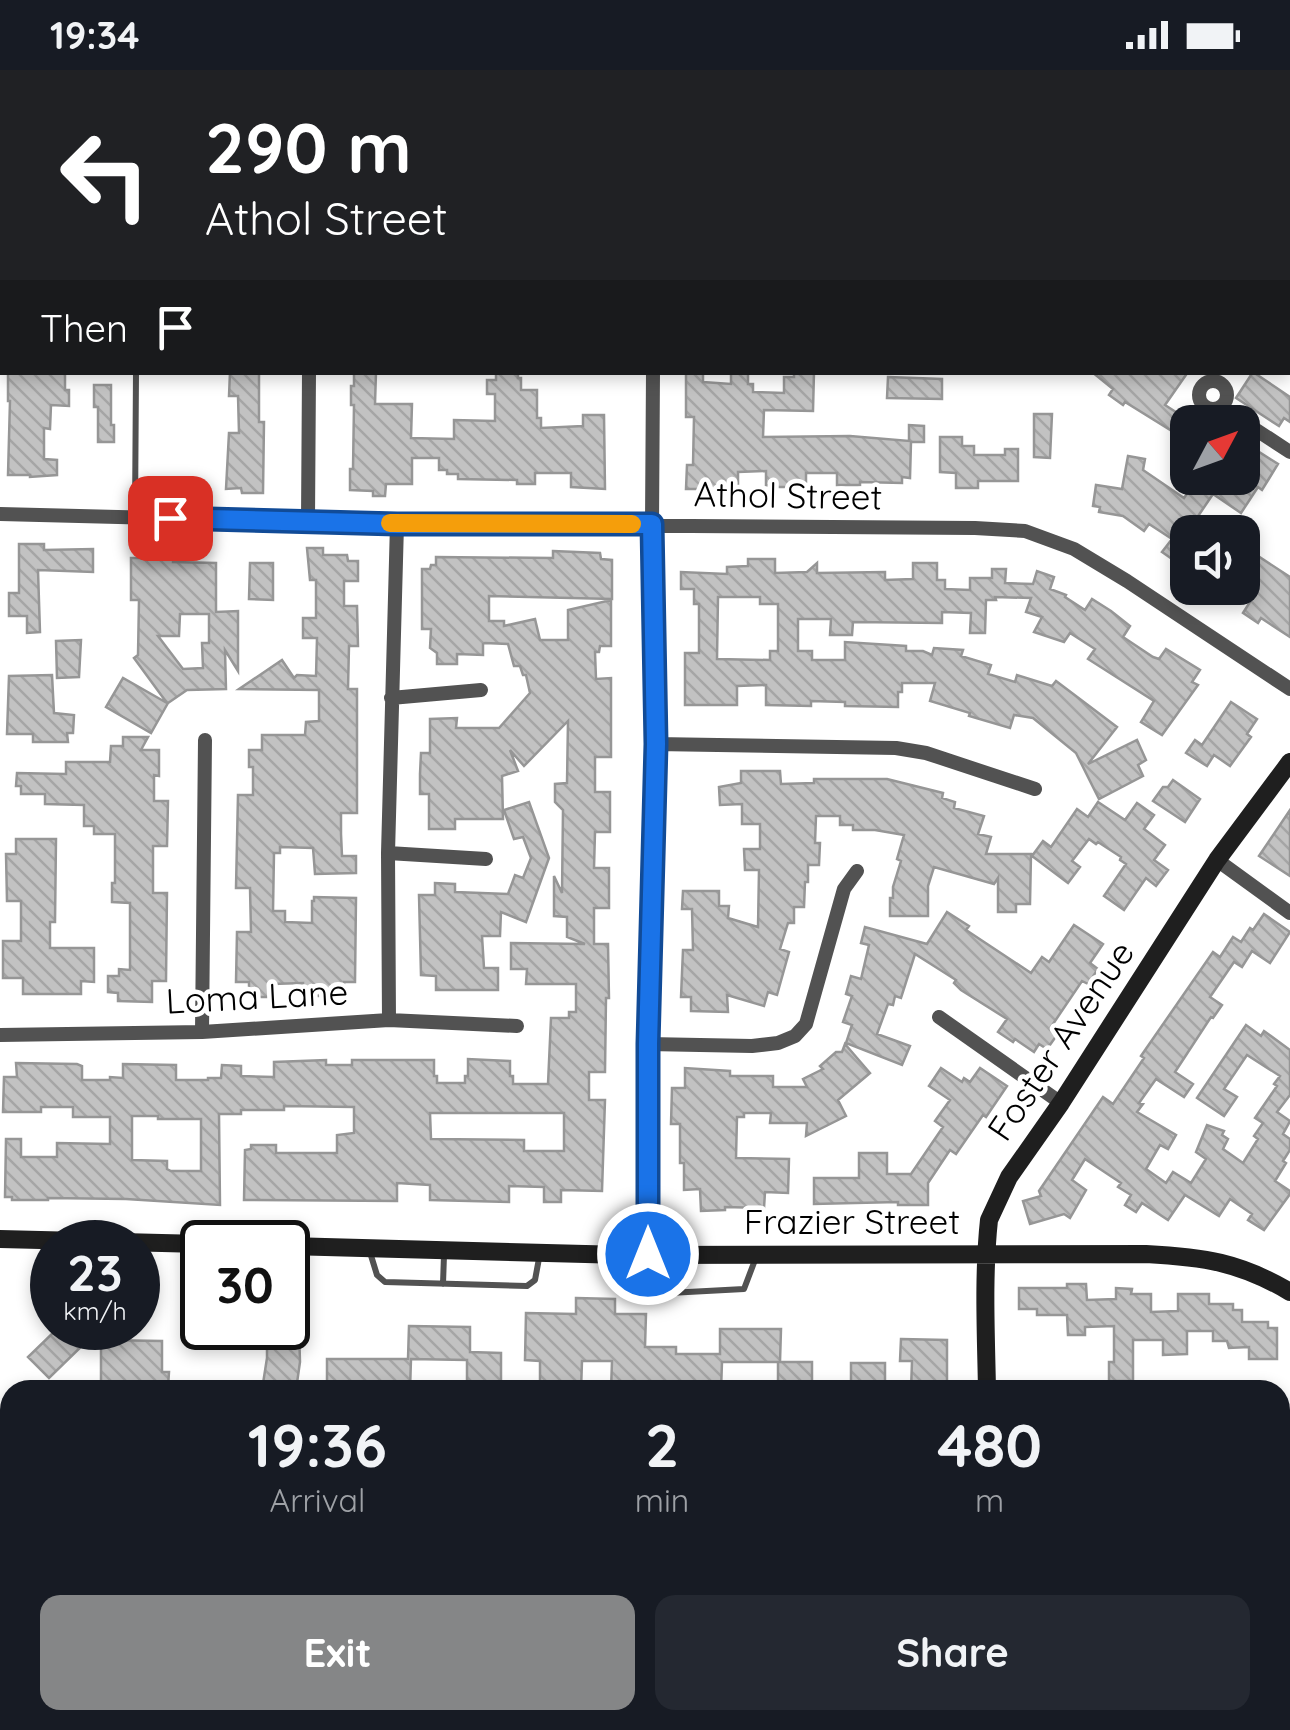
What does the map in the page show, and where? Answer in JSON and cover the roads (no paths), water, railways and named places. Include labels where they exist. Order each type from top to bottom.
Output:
[{"type":"street","points":[[308,520],[309,375]]},
{"type":"street","points":[[648,1254],[648,1044],[656,744],[653,375]]},
{"type":"street","points":[[1260,432],[1290,452]]},
{"type":"street","name":"Athol Street","points":[[0,514],[397,524],[1025,531],[1074,549],[1290,690]]},
{"type":"street","points":[[389,1020],[388,854],[397,524]]},
{"type":"street","points":[[391,698],[481,690]]},
{"type":"street","points":[[202,1032],[205,740]]},
{"type":"street","points":[[656,744],[896,748],[926,753],[1035,789]]},
{"type":"street","name":"Foster Avenue","points":[[986,1380],[989,1220],[1009,1177],[1217,860],[1290,762]]},
{"type":"street","points":[[388,854],[486,858]]},
{"type":"street","points":[[1217,860],[1290,913]]},
{"type":"street","points":[[648,1044],[752,1046],[778,1044],[796,1036],[806,1024],[844,889],[857,871]]},
{"type":"street","points":[[939,1017],[1061,1103]]},
{"type":"street","name":"Loma Lane","points":[[0,1034],[202,1032],[389,1020],[516,1026]]},
{"type":"street","points":[[0,1239],[180,1243]]},
{"type":"street","name":"Frazier Street","points":[[310,1247],[648,1254],[1194,1256],[1237,1266],[1290,1292]]},
{"type":"lane","points":[[135,518],[136,375]]},
{"type":"lane","points":[[369,1248],[377,1275],[385,1282],[527,1286],[535,1280],[540,1252]]},
{"type":"lane","points":[[443,1284],[444,1250]]},
{"type":"lane","points":[[648,1254],[659,1289],[669,1293],[744,1290],[756,1254]]}]
